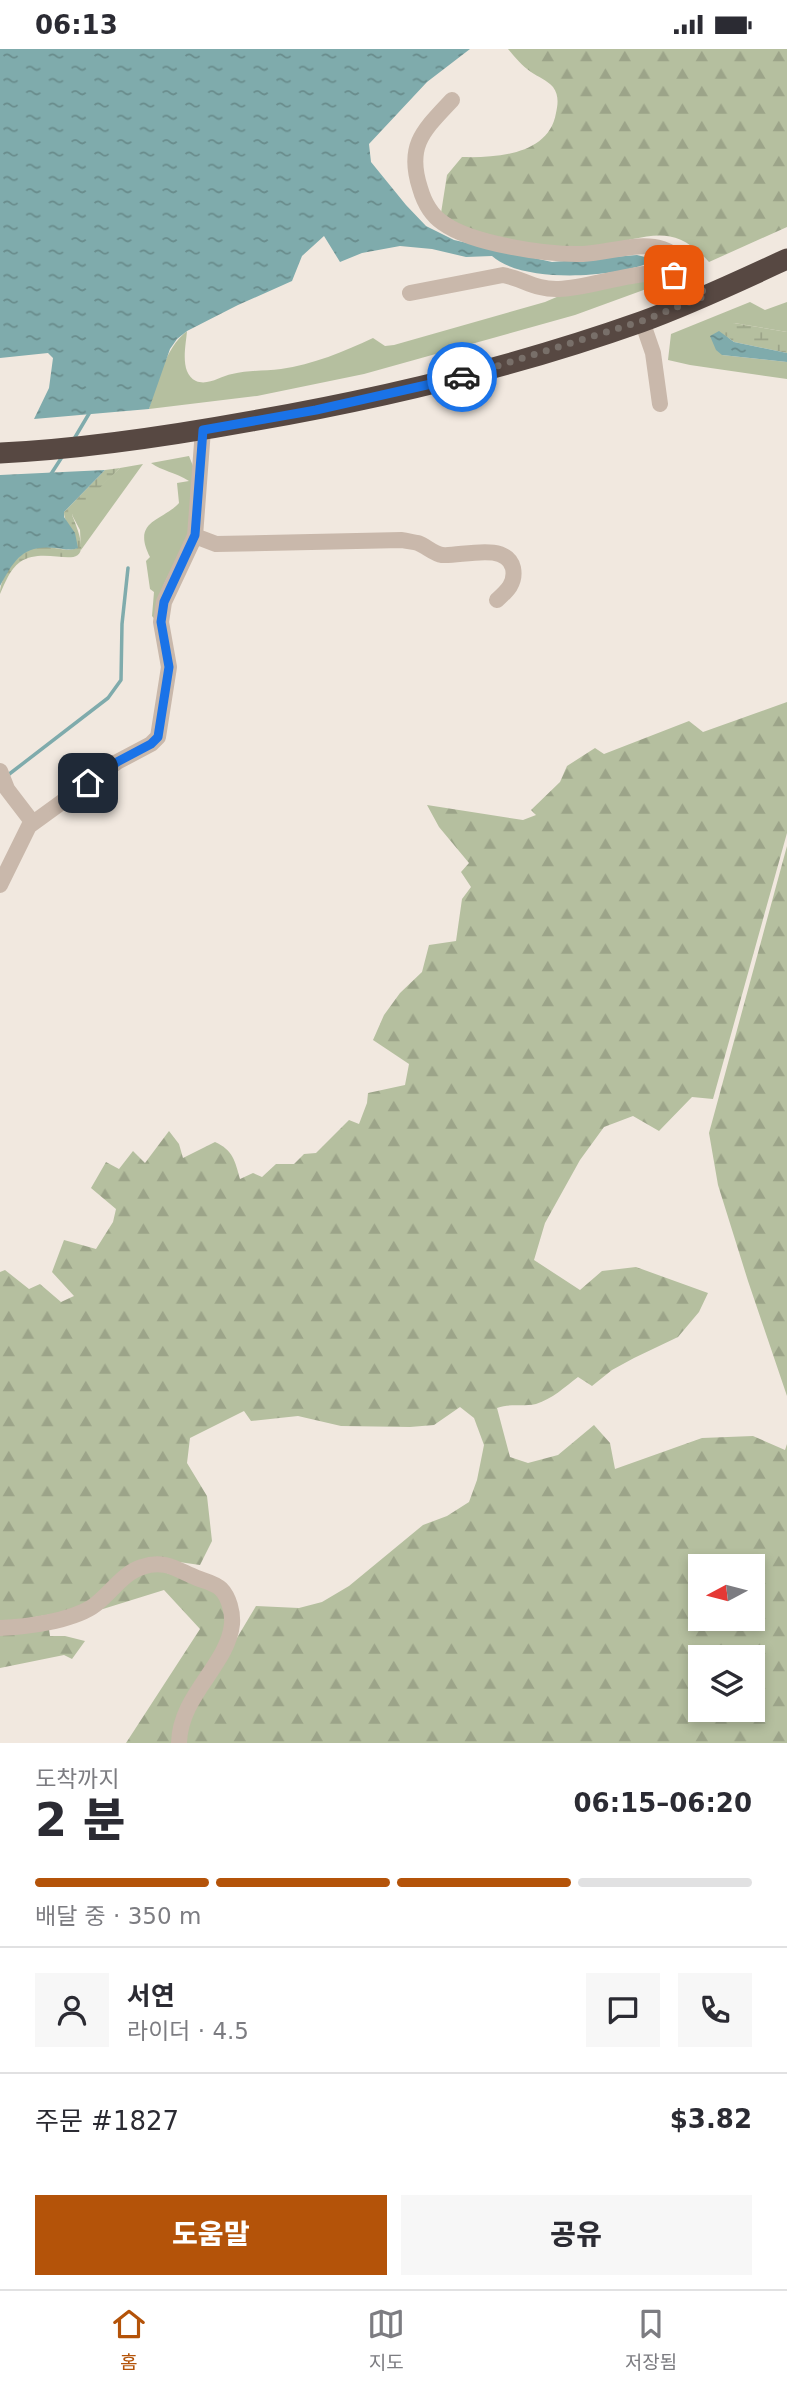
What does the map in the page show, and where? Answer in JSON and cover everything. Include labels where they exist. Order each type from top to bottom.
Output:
[{"type":"highway","points":[[0,453],[92,446],[180,434],[329,407],[475,374],[642,321],[787,259]]},
{"type":"street","points":[[452,100],[425,128],[417,146],[414,169],[431,213],[441,222],[455,231],[551,254],[661,248],[672,253],[691,280],[707,295]]},
{"type":"street","points":[[410,293],[503,275],[540,289],[561,289],[653,272],[691,280]]},
{"type":"street","points":[[642,321],[653,353],[660,404]]},
{"type":"street","points":[[0,885],[21,840],[33,823],[117,762],[151,744],[158,737],[169,667],[161,622],[164,602],[195,535],[203,430]]},
{"type":"street","points":[[195,535],[216,544],[401,540],[418,543],[441,555],[489,552],[503,556],[512,563],[514,573],[512,583],[497,600]]},
{"type":"street","points":[[0,771],[7,789],[33,823]]},
{"type":"street","points":[[0,1628],[70,1618],[93,1607],[140,1567],[149,1565],[178,1568],[221,1588],[228,1599],[232,1624],[225,1649],[200,1686],[179,1728],[179,1743]]},
{"type":"green space","points":[[508,49],[787,49],[787,227],[709,262],[683,241],[671,237],[658,235],[594,246],[549,246],[486,235],[441,213],[447,175],[462,157],[505,155],[519,151],[543,138],[551,127],[557,106],[555,90],[525,67]]},
{"type":"green space","points":[[649,279],[657,280],[660,284],[575,315],[364,374],[257,396],[149,409],[167,356],[187,331],[187,372],[196,381],[205,382],[238,373],[305,364],[373,338],[385,346],[394,345],[545,302],[566,293]]},
{"type":"green space","points":[[750,302],[765,310],[787,302],[787,332],[734,323],[722,355],[787,362],[787,379],[668,360],[671,334]]},
{"type":"green space","points":[[734,323],[787,332],[787,353],[734,342],[719,331]]},
{"type":"green space","points":[[189,456],[193,466],[189,534],[164,584],[157,622],[152,616],[154,592],[150,589],[146,561],[150,557],[144,535],[151,523],[179,503],[177,483],[189,481],[151,463]]},
{"type":"green space","points":[[143,464],[81,550],[80,530],[72,515],[75,510],[120,468]]},
{"type":"green space","points":[[120,468],[72,515],[80,537],[81,549],[77,556],[32,557],[20,562],[11,572],[0,594],[7,571],[24,553],[39,547],[68,550],[77,548],[64,512],[105,470]]},
{"type":"green space","points":[[787,702],[787,833],[713,1099],[692,1097],[659,1131],[633,1116],[604,1127],[580,1160],[545,1223],[534,1260],[580,1290],[602,1271],[636,1267],[708,1293],[699,1312],[678,1337],[612,1370],[592,1386],[578,1377],[542,1402],[497,1408],[510,1457],[528,1463],[558,1455],[594,1425],[610,1443],[615,1469],[702,1438],[753,1436],[785,1450],[787,1444],[787,1743],[182,1743],[185,1725],[256,1606],[299,1608],[322,1602],[349,1586],[423,1525],[447,1516],[469,1502],[477,1480],[484,1445],[474,1418],[460,1407],[434,1425],[341,1426],[298,1416],[251,1421],[244,1411],[190,1438],[187,1463],[207,1496],[212,1541],[200,1565],[165,1560],[76,1610],[0,1623],[0,1272],[5,1270],[29,1289],[40,1284],[61,1302],[74,1296],[52,1272],[64,1240],[96,1249],[113,1222],[116,1209],[91,1188],[106,1162],[119,1169],[133,1151],[145,1163],[169,1131],[179,1144],[183,1158],[215,1142],[221,1145],[230,1152],[240,1179],[253,1173],[262,1177],[276,1164],[294,1164],[304,1154],[316,1153],[349,1120],[359,1124],[368,1093],[405,1085],[409,1064],[373,1040],[384,1015],[400,993],[422,972],[429,945],[456,941],[462,899],[471,887],[461,872],[469,863],[439,827],[427,805],[523,820],[536,815],[531,810],[560,782],[567,766],[595,748],[604,754],[689,721],[703,732]]},
{"type":"green space","points":[[787,846],[787,1396],[718,1185],[709,1133]]},
{"type":"green space","points":[[149,1567],[218,1590],[228,1624],[177,1743],[126,1743],[200,1629],[164,1590],[74,1618]]},
{"type":"green space","points":[[48,1623],[50,1636],[65,1636],[85,1641],[72,1659],[64,1655],[0,1668],[0,1629]]},
{"type":"water","points":[[0,49],[470,49],[427,82],[369,144],[371,162],[406,205],[426,226],[454,240],[552,262],[637,255],[645,257],[646,264],[589,275],[544,274],[506,265],[492,256],[466,257],[432,249],[400,246],[362,253],[340,262],[324,236],[302,256],[292,281],[238,305],[187,331],[177,339],[170,349],[149,409],[34,419],[49,388],[53,358],[48,353],[0,358]]},
{"type":"water","points":[[719,331],[734,342],[787,353],[787,362],[722,355],[716,350],[710,336]]},
{"type":"water","points":[[105,470],[64,512],[64,517],[75,533],[78,548],[70,550],[45,547],[27,551],[15,561],[0,586],[0,475]]},
{"type":"waterway","points":[[74,439],[90,412]]},
{"type":"waterway","points":[[51,474],[62,457]]},
{"type":"waterway","points":[[8,775],[108,698],[121,680],[122,624],[128,568]]},
{"type":"way so far","points":[[462,377],[642,321],[707,295],[691,280],[674,275]]},
{"type":"route","points":[[88,783],[158,737],[169,667],[161,622],[164,602],[195,535],[203,430],[316,410],[462,377]]}]
